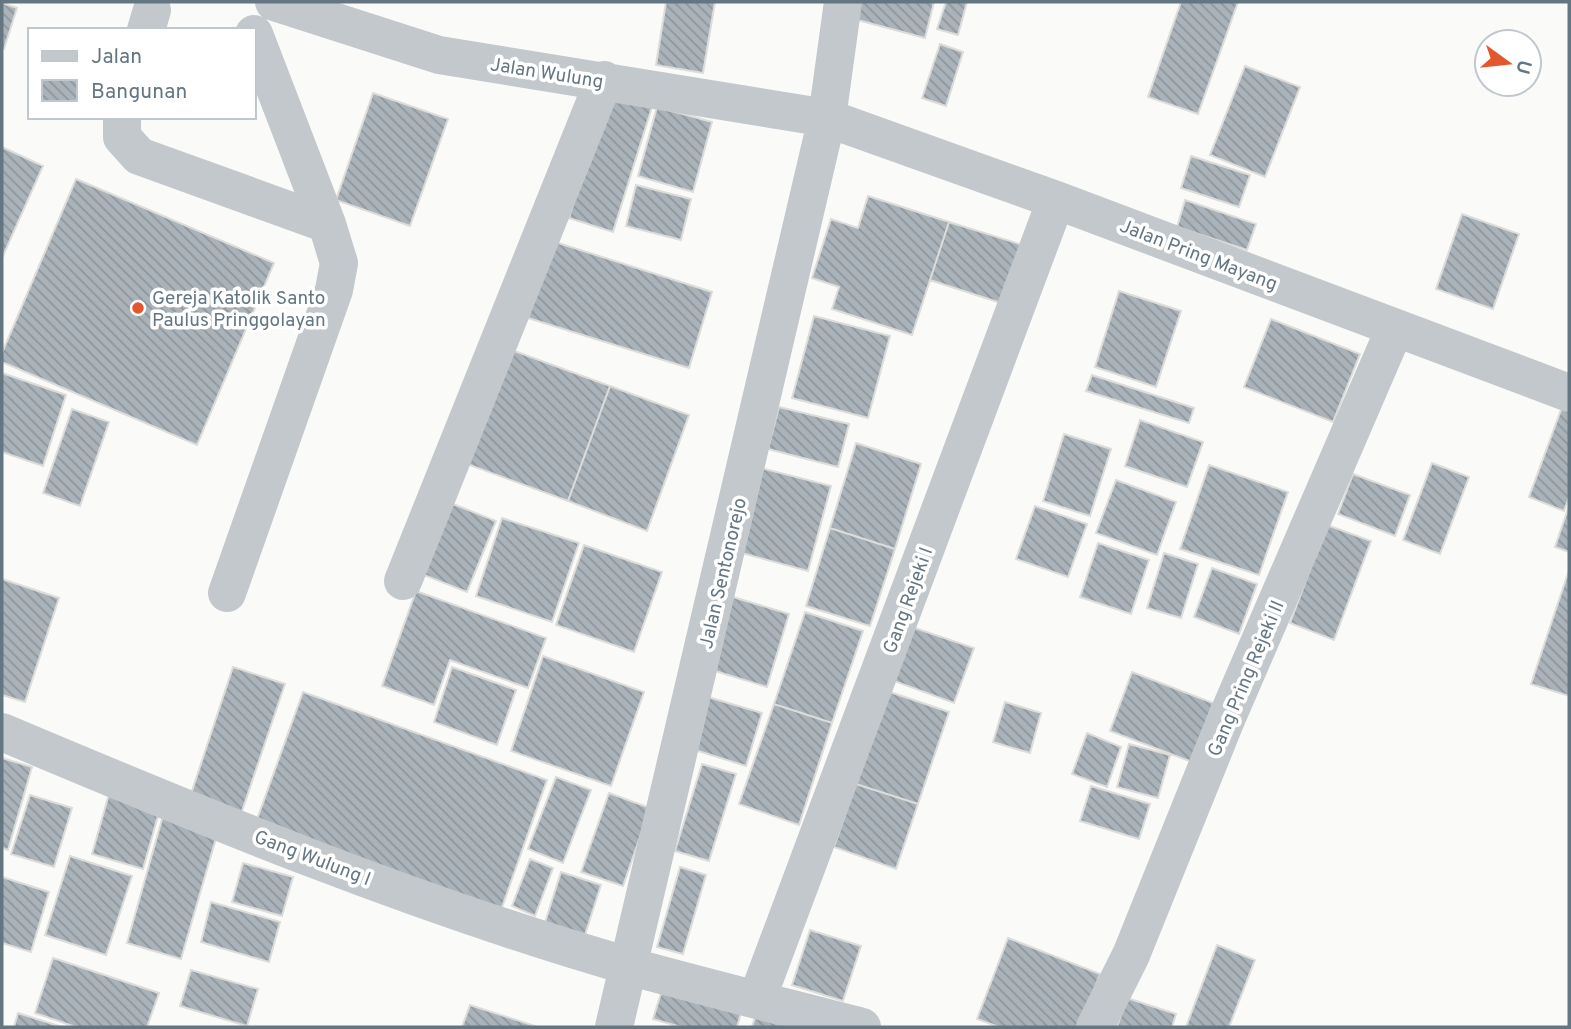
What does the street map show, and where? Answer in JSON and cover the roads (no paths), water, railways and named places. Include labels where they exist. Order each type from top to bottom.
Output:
[{"type":"street","points":[[247,2],[252,28]]},
{"type":"street","name":"Jalan Wulung","points":[[274,2],[439,55],[827,118]]},
{"type":"street","name":"Jalan Sentonorejo","points":[[614,1027],[827,118],[843,2]]},
{"type":"street","points":[[227,593],[334,289],[339,263],[327,224],[256,40]]},
{"type":"street","points":[[403,581],[604,80]]},
{"type":"street","name":"Jalan Pring Mayang","points":[[827,118],[1056,200],[1569,393]]},
{"type":"street","points":[[122,119],[122,136],[139,156],[327,224]]},
{"type":"street","name":"Gang Rejeki I","points":[[757,999],[1056,200]]},
{"type":"street","name":"Gang Pring Rejeki II","points":[[1095,1027],[1131,955],[1225,722],[1395,328]]},
{"type":"street","name":"Gang Wulung I","points":[[2,732],[303,855],[630,966],[862,1027]]},
{"type":"place","name":"Gereja Katolik Santo Paulus Pringgolayan","points":[[138,308]]}]
